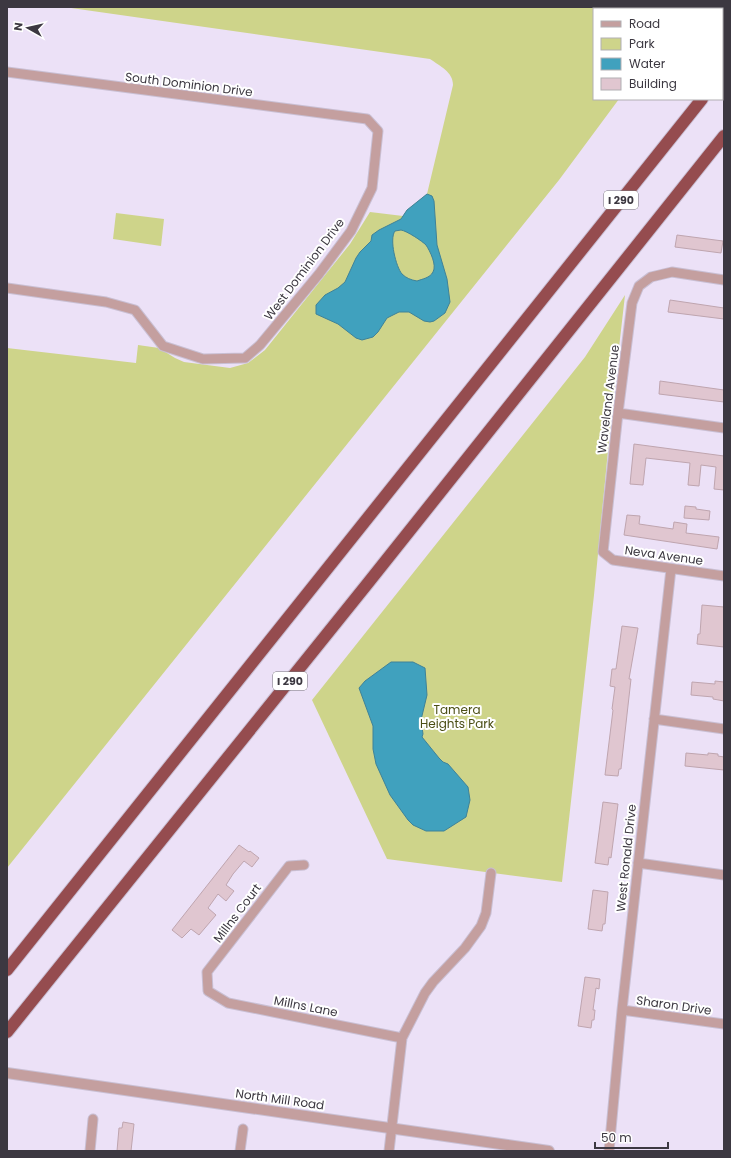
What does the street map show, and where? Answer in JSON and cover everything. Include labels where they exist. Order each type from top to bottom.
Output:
[{"type":"highway","name":"I 290","points":[[7,970],[701,100]]},
{"type":"highway","name":"I 290","points":[[7,1032],[358,596],[724,136]]},
{"type":"street","name":"South Dominion Drive","points":[[7,72],[367,119]]},
{"type":"street","name":"West Dominion Drive","points":[[7,288],[106,302],[135,310],[163,346],[203,359],[245,358],[260,345],[319,274],[351,231],[372,188],[378,131],[367,119]]},
{"type":"street","name":"Waveland Avenue","points":[[603,552],[632,303],[639,286],[651,277],[672,272],[724,280]]},
{"type":"street","points":[[618,413],[724,428]]},
{"type":"street","name":"Neva Avenue","points":[[603,552],[613,560],[724,576]]},
{"type":"street","name":"West Ronald Drive","points":[[609,1151],[622,1010],[672,569]]},
{"type":"street","points":[[654,719],[724,729]]},
{"type":"street","points":[[638,863],[724,875]]},
{"type":"street","name":"Millns Court","points":[[208,991],[207,972],[289,866],[304,865]]},
{"type":"street","points":[[389,1151],[402,1038],[425,993],[433,982],[465,948],[481,926],[486,913],[491,873]]},
{"type":"street","name":"Millns Lane","points":[[208,991],[228,1003],[402,1038]]},
{"type":"street","name":"Sharon Drive","points":[[622,1010],[724,1024]]},
{"type":"street","name":"North Mill Road","points":[[7,1073],[549,1151]]},
{"type":"street","points":[[90,1151],[93,1119]]},
{"type":"street","points":[[240,1151],[243,1129]]},
{"type":"green space","points":[[64,7],[686,7],[593,8],[593,100],[618,100],[559,180],[7,868],[7,348],[136,363],[138,345],[159,348],[184,362],[230,368],[248,363],[265,350],[350,244],[370,212],[403,216],[407,210],[427,194],[453,85],[451,76],[442,67],[430,59]]},
{"type":"green space","points":[[116,213],[164,219],[161,246],[113,239]]},
{"type":"green space","name":"Tamera Heights Park","points":[[625,295],[562,882],[387,859],[312,700],[585,357]]},
{"type":"water","points":[[427,194],[432,196],[434,201],[437,245],[447,279],[450,302],[445,313],[434,321],[430,322],[424,321],[409,312],[399,312],[387,318],[373,337],[362,340],[356,338],[338,324],[316,314],[316,305],[325,295],[338,288],[345,282],[356,258],[371,241],[372,235],[401,219],[407,210]],"holes":[[[395,231],[404,231],[426,245],[434,262],[433,272],[428,277],[415,281],[405,277],[402,274],[394,253],[393,235]]]},
{"type":"water","points":[[391,662],[413,662],[425,668],[427,695],[421,720],[422,737],[439,758],[448,764],[468,787],[470,800],[466,817],[444,831],[426,831],[413,825],[390,795],[376,764],[373,749],[373,726],[359,688],[365,681]]},
{"type":"building","points":[[677,235],[723,241],[721,253],[675,247]]},
{"type":"building","points":[[670,300],[724,308],[724,319],[668,312]]},
{"type":"building","points":[[660,381],[724,390],[724,402],[659,394]]},
{"type":"building","points":[[634,444],[724,456],[724,490],[714,489],[716,467],[701,465],[699,486],[688,485],[690,463],[646,458],[643,485],[630,484]]},
{"type":"building","points":[[685,506],[710,511],[709,520],[684,518]]},
{"type":"building","points":[[627,515],[640,516],[639,524],[673,529],[674,522],[687,524],[686,533],[719,537],[717,549],[624,535]]},
{"type":"building","points":[[702,605],[724,607],[724,647],[697,644],[698,634],[700,634]]},
{"type":"building","points":[[622,626],[638,628],[629,679],[631,679],[621,769],[619,769],[618,776],[605,775],[615,687],[610,686],[612,669],[616,669]]},
{"type":"building","points":[[715,681],[724,682],[724,701],[713,699],[713,697],[691,695],[692,682],[715,684]]},
{"type":"building","points":[[686,753],[708,755],[708,753],[718,754],[718,756],[724,757],[724,770],[685,766]]},
{"type":"building","points":[[603,802],[618,804],[611,858],[609,857],[608,865],[595,863]]},
{"type":"building","points":[[239,845],[259,858],[252,867],[244,861],[233,874],[226,885],[234,891],[226,901],[218,894],[208,908],[216,915],[199,935],[191,929],[182,938],[172,930]]},
{"type":"building","points":[[593,890],[608,892],[605,924],[603,924],[602,931],[588,929]]},
{"type":"building","points":[[585,977],[600,979],[599,989],[596,988],[593,1010],[595,1010],[594,1020],[592,1020],[591,1028],[578,1026]]},
{"type":"building","points":[[123,1122],[134,1124],[131,1151],[117,1151],[119,1128],[122,1128]]}]
